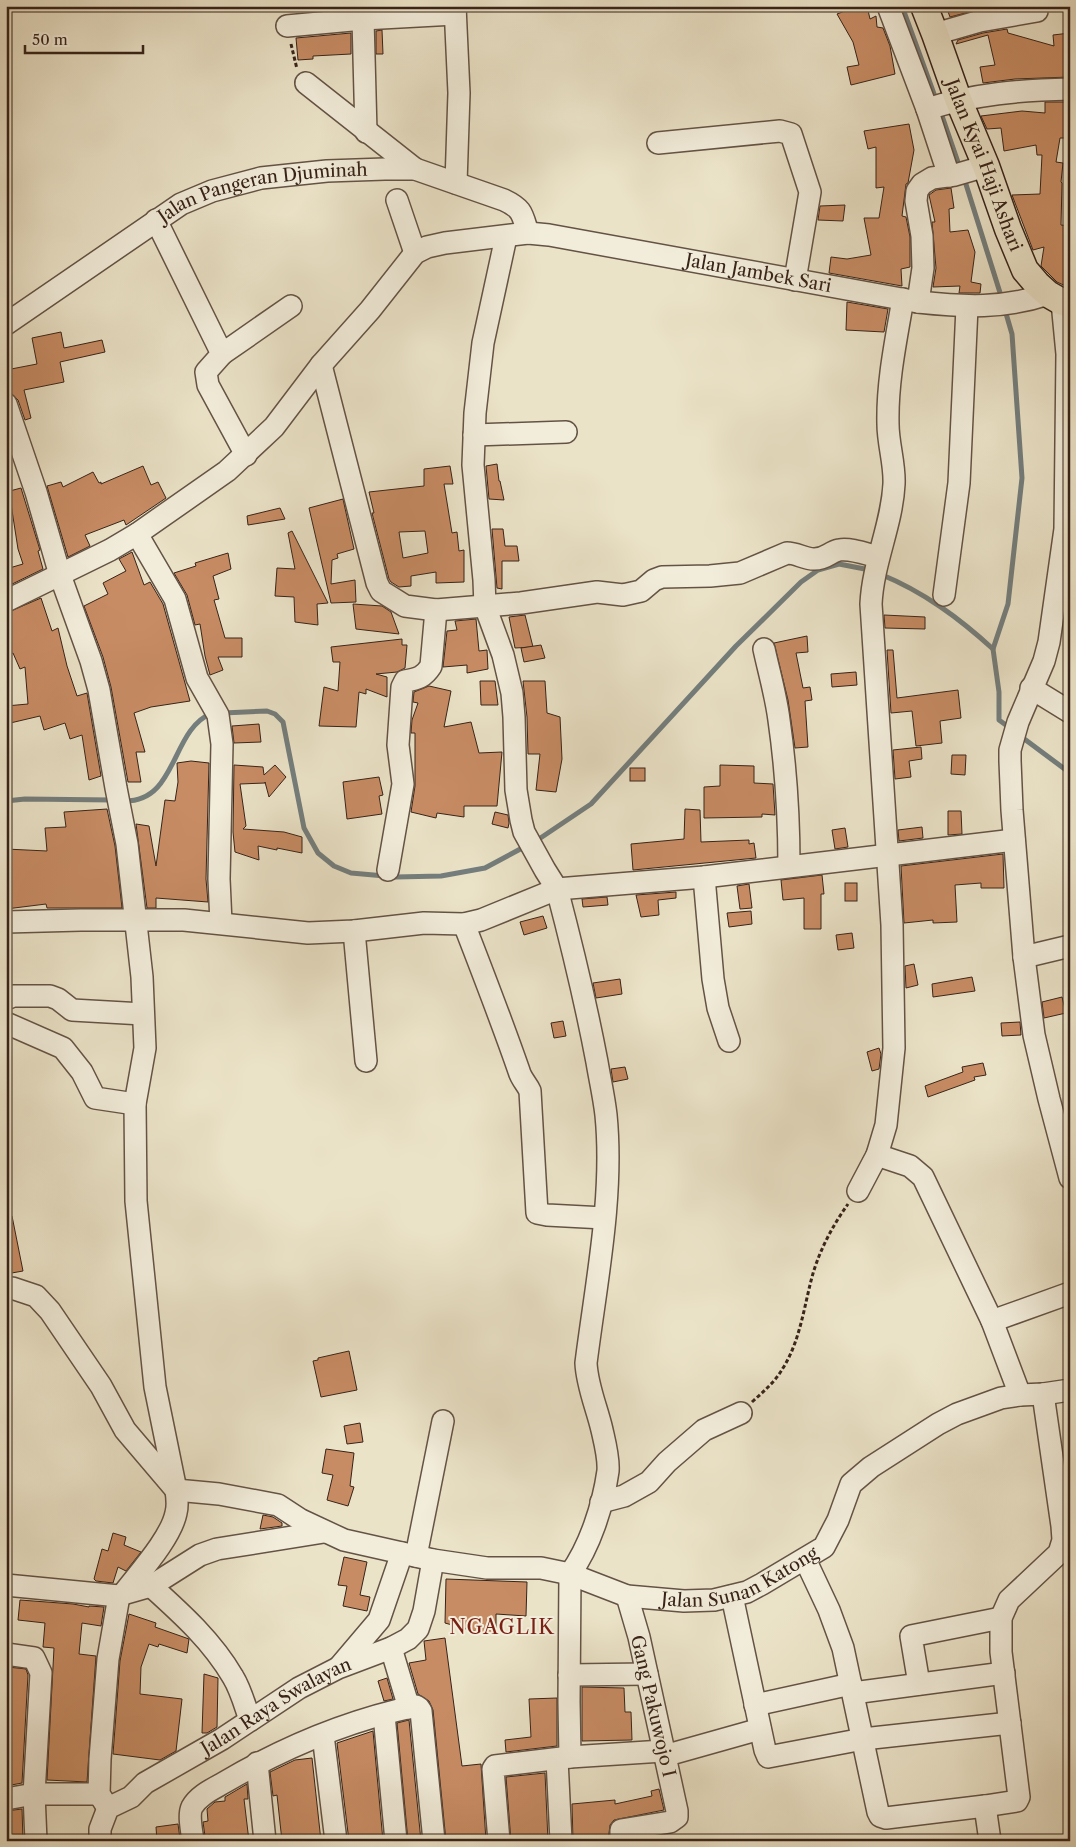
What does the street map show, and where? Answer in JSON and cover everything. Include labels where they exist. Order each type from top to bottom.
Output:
[{"type":"main road","name":"Jalan Kyai Haji Ashari","points":[[929,30],[954,101],[1025,270],[1037,284],[1060,300]]},
{"type":"street","points":[[287,26],[455,10],[459,93],[456,183]]},
{"type":"street","points":[[891,15],[929,30],[1037,11]]},
{"type":"street","points":[[891,15],[952,176]]},
{"type":"street","points":[[363,19],[366,132]]},
{"type":"street","points":[[910,66],[929,30]]},
{"type":"street","points":[[306,83],[415,169]]},
{"type":"street","points":[[927,109],[954,101],[1024,91],[1070,90]]},
{"type":"street","points":[[658,143],[780,131],[791,134],[810,192],[795,280]]},
{"type":"street","points":[[858,1191],[876,1155],[886,1125],[894,1048],[892,925],[872,618],[876,566],[885,536],[894,486],[894,470],[888,425],[891,366],[923,268],[922,236],[916,200],[917,192],[925,181],[932,178],[952,176],[981,167]]},
{"type":"street","name":"Jalan Pangeran Djuminah","points":[[6,324],[82,274],[181,204],[212,190],[261,178],[327,171],[415,169],[517,206],[528,233]]},
{"type":"street","points":[[6,600],[110,550],[138,534],[228,471],[274,427],[322,365],[370,310],[415,253],[397,200]]},
{"type":"street","points":[[156,220],[222,354]]},
{"type":"street","name":"Jalan Jambek Sari","points":[[415,253],[427,246],[528,233],[549,235],[911,301],[967,307],[1060,300]]},
{"type":"street","points":[[506,236],[483,343],[474,434],[473,465],[485,606],[503,656],[512,693],[516,790],[524,832],[558,889],[590,1024],[606,1114],[607,1184],[586,1363],[606,1448],[608,1470],[594,1526],[582,1558],[570,1574],[569,1675],[563,1758],[561,1841]]},
{"type":"street","points":[[1060,300],[1067,354],[1067,529],[1049,642],[1044,661],[1018,722],[1010,750],[1014,840],[1024,957],[1034,1035],[1068,1165]]},
{"type":"street","points":[[246,455],[208,385],[206,372],[222,354],[291,306]]},
{"type":"street","points":[[944,595],[958,484],[967,307]]},
{"type":"street","points":[[322,365],[381,592],[405,606],[436,610],[521,603],[597,592],[624,595],[641,591],[654,580],[662,577],[740,573],[787,553],[793,553],[805,558],[824,558],[837,550],[844,550],[876,566]]},
{"type":"street","points":[[6,404],[36,492],[60,575],[91,661],[99,690],[127,844],[142,977],[145,1048],[135,1104],[136,1201],[155,1387],[176,1490],[177,1512],[168,1534],[121,1595],[108,1659],[100,1759],[104,1801],[100,1841]]},
{"type":"street","points":[[474,434],[566,432]]},
{"type":"street","points":[[138,534],[175,599],[197,678],[218,715],[222,744],[219,878],[221,923]]},
{"type":"street","points":[[388,870],[403,784],[398,745],[402,687],[405,681],[420,678],[427,673],[431,666],[436,610]]},
{"type":"street","points":[[764,649],[779,718],[785,767],[789,814],[789,866]]},
{"type":"street","points":[[1031,688],[1070,712]]},
{"type":"street","points":[[6,922],[135,920],[221,923],[308,933],[354,931],[424,923],[464,924],[481,920],[558,889],[704,877],[1014,840]]},
{"type":"street","points":[[704,877],[713,979],[718,1008],[729,1041]]},
{"type":"street","points":[[464,924],[512,1048],[519,1072],[530,1091],[537,1213],[604,1218]]},
{"type":"street","points":[[354,931],[366,1061]]},
{"type":"street","points":[[1024,957],[1070,946]]},
{"type":"street","points":[[6,999],[13,996],[50,996],[58,998],[72,1010],[143,1014]]},
{"type":"street","points":[[6,1023],[64,1048],[82,1072],[95,1098],[135,1104]]},
{"type":"street","points":[[876,1155],[910,1166],[923,1177],[992,1321],[1020,1395]]},
{"type":"street","points":[[6,1288],[12,1288],[36,1296],[50,1311],[101,1386],[125,1430],[176,1490]]},
{"type":"street","points":[[992,1321],[1070,1293]]},
{"type":"street","name":"Jalan Sunan Katong","points":[[176,1490],[219,1494],[278,1505],[324,1532],[344,1540],[417,1556],[487,1568],[542,1568],[570,1574],[627,1596],[684,1601],[714,1600],[732,1596],[762,1584],[806,1560],[824,1547],[838,1520],[850,1484],[871,1467],[957,1414],[1001,1398],[1070,1390]]},
{"type":"street","points":[[806,1560],[841,1641],[880,1816],[886,1818],[1017,1801],[1019,1797],[1004,1673],[1000,1633],[1001,1618],[1009,1600],[1059,1553],[1062,1547],[1062,1526],[1043,1394]]},
{"type":"street","points":[[601,1502],[624,1496],[649,1482],[667,1462],[704,1430],[741,1413]]},
{"type":"street","points":[[338,1668],[379,1620],[417,1556],[443,1421]]},
{"type":"street","points":[[8,1585],[121,1595],[151,1586],[192,1560],[209,1552],[324,1532]]},
{"type":"street","name":"Jalan Raya Swalayan","points":[[104,1801],[131,1797],[145,1783],[222,1739],[299,1688],[338,1668],[391,1648],[408,1639],[418,1629],[424,1611],[417,1556]]},
{"type":"street","points":[[151,1586],[202,1633],[233,1677],[250,1720]]},
{"type":"street","name":"Gang Pakuwojo I","points":[[621,1841],[621,1830],[670,1822],[677,1817],[647,1674],[627,1596]]},
{"type":"street","points":[[732,1596],[760,1729],[768,1757],[863,1740],[1010,1723]]},
{"type":"street","points":[[919,1684],[911,1636],[1001,1618]]},
{"type":"street","points":[[391,1648],[409,1708]]},
{"type":"street","points":[[6,1654],[34,1658],[41,1673],[34,1794],[36,1841]]},
{"type":"street","points":[[755,1705],[852,1689],[919,1684],[1004,1673]]},
{"type":"street","points":[[569,1675],[647,1674]]},
{"type":"street","points":[[193,1841],[190,1810],[204,1794],[257,1763],[323,1735],[384,1714],[418,1706],[421,1711],[434,1841]]},
{"type":"street","points":[[384,1714],[396,1841]]},
{"type":"street","points":[[499,1841],[494,1766],[563,1758],[664,1753],[760,1729]]},
{"type":"street","points":[[323,1735],[336,1841]]},
{"type":"street","points":[[257,1763],[265,1841]]},
{"type":"street","points":[[6,1799],[34,1794],[104,1801]]},
{"type":"street","points":[[985,1806],[990,1841]]},
{"type":"path","points":[[287,26],[294,63],[306,83]]},
{"type":"path","points":[[741,1413],[774,1382],[784,1367],[797,1337],[813,1274],[834,1223],[858,1191]]},
{"type":"building","points":[[858,6],[867,6],[870,19],[876,16],[877,27],[883,28],[890,46],[895,74],[851,85],[847,67],[859,65],[853,42],[837,14]]},
{"type":"building","points":[[955,6],[992,6],[950,17],[947,9]]},
{"type":"building","points":[[1007,29],[1008,33],[1054,46],[1053,35],[1070,33],[1070,77],[1015,79],[983,83],[980,67],[995,65],[988,35],[956,44],[958,40]]},
{"type":"building","points":[[382,30],[383,54],[376,54],[376,31]]},
{"type":"building","points":[[351,33],[351,54],[313,56],[313,59],[298,60],[296,38]]},
{"type":"building","points":[[1045,102],[1070,102],[1070,138],[1060,138],[1056,162],[1063,163],[1061,225],[1070,226],[1070,288],[1057,282],[1041,266],[1044,247],[1033,250],[1012,195],[1040,194],[1042,155],[1037,155],[1036,145],[1004,151],[1001,128],[987,129],[981,116],[1022,111],[1045,113]]},
{"type":"building","points":[[909,124],[914,150],[908,183],[906,184],[902,216],[906,217],[910,237],[910,267],[901,269],[902,286],[829,273],[831,257],[847,259],[871,255],[864,218],[879,218],[884,187],[876,188],[876,147],[868,149],[864,131]]},
{"type":"building","points":[[951,188],[954,208],[949,209],[950,232],[968,230],[975,252],[971,282],[981,284],[980,293],[959,293],[960,286],[933,287],[936,268],[932,222],[935,222],[929,195],[936,190]]},
{"type":"building","points":[[845,205],[843,221],[818,220],[820,206]]},
{"type":"building","points":[[847,302],[888,309],[884,332],[846,330]]},
{"type":"building","points":[[61,332],[64,348],[102,340],[105,352],[60,362],[64,382],[24,390],[31,418],[25,420],[18,400],[10,392],[8,384],[6,385],[6,370],[37,364],[32,338]]},
{"type":"building","points":[[497,464],[504,500],[489,499],[486,466]]},
{"type":"building","points":[[143,466],[151,485],[158,482],[166,498],[126,525],[124,520],[85,535],[90,546],[68,557],[47,486],[61,482],[63,487],[93,472],[101,484]]},
{"type":"building","points":[[450,466],[453,484],[444,484],[452,533],[457,532],[459,551],[464,550],[464,582],[436,583],[436,572],[411,576],[411,586],[399,587],[389,579],[372,513],[374,513],[369,492],[424,486],[424,469]],"holes":[[[425,531],[428,553],[403,558],[399,532]]]},
{"type":"building","points":[[21,488],[40,550],[38,551],[43,569],[6,587],[6,569],[23,564],[18,549],[11,504],[6,505],[6,492]]},
{"type":"building","points":[[343,499],[354,549],[337,554],[338,558],[332,560],[331,584],[355,580],[356,602],[331,603],[309,508]]},
{"type":"building","points":[[280,508],[285,519],[248,525],[247,516]]},
{"type":"building","points":[[492,529],[503,529],[505,546],[517,546],[519,561],[502,561],[502,589],[497,588]]},
{"type":"building","points":[[292,531],[328,603],[317,604],[318,625],[295,622],[294,597],[275,596],[277,568],[295,569],[288,533]]},
{"type":"building","points":[[132,552],[144,585],[150,582],[163,604],[190,701],[151,707],[134,713],[145,752],[136,752],[141,782],[128,782],[111,687],[103,657],[84,606],[108,594],[103,583],[126,571],[119,559]]},
{"type":"building","points":[[228,553],[231,569],[213,576],[219,599],[214,600],[225,638],[242,638],[242,657],[218,657],[223,670],[210,675],[200,624],[195,625],[187,595],[174,573],[196,566],[195,563]]},
{"type":"building","points":[[41,598],[52,631],[58,628],[67,666],[77,696],[87,693],[101,776],[89,780],[82,735],[70,739],[65,723],[44,730],[40,716],[6,724],[6,706],[28,704],[25,667],[20,669],[13,653],[6,655],[6,613]]},
{"type":"building","points":[[353,604],[382,606],[391,612],[399,634],[356,629]]},
{"type":"building","points":[[525,615],[533,647],[515,648],[509,617]]},
{"type":"building","points":[[884,615],[925,617],[925,629],[885,628]]},
{"type":"building","points":[[476,619],[479,651],[487,650],[488,669],[467,673],[467,665],[443,667],[447,631],[457,630],[455,621]]},
{"type":"building","points":[[807,636],[808,652],[796,653],[803,688],[810,687],[812,700],[805,701],[808,747],[795,748],[788,700],[774,643]]},
{"type":"building","points":[[402,639],[402,645],[407,645],[405,668],[397,672],[376,674],[387,677],[387,697],[366,689],[366,694],[359,692],[356,727],[319,726],[324,687],[338,691],[340,662],[333,662],[331,647]]},
{"type":"building","points":[[541,645],[545,658],[524,662],[521,648]]},
{"type":"building","points":[[887,650],[893,650],[897,698],[958,690],[961,718],[940,721],[942,743],[916,746],[912,711],[891,713]]},
{"type":"building","points":[[856,672],[857,685],[832,687],[831,674]]},
{"type":"building","points":[[480,681],[495,681],[498,705],[481,705]]},
{"type":"building","points":[[523,681],[545,681],[547,713],[560,717],[562,759],[556,792],[536,790],[540,754],[528,754],[527,717]]},
{"type":"building","points":[[429,686],[451,691],[444,727],[471,722],[479,753],[502,752],[497,806],[464,806],[464,817],[437,813],[436,818],[411,812],[415,786],[415,733],[411,733],[412,720],[418,703],[413,702],[414,692]]},
{"type":"building","points":[[259,724],[261,742],[234,743],[232,726]]},
{"type":"building","points":[[921,747],[922,759],[909,761],[911,777],[895,779],[893,750]]},
{"type":"building","points":[[952,755],[966,755],[965,775],[951,774]]},
{"type":"building","points":[[191,761],[209,763],[206,879],[208,902],[156,898],[156,908],[147,908],[136,824],[149,826],[156,866],[165,800],[175,801],[178,782],[177,763]]},
{"type":"building","points":[[234,765],[263,767],[264,775],[275,765],[286,777],[269,797],[265,782],[240,784],[246,826],[243,829],[284,832],[302,837],[302,853],[258,846],[259,860],[235,852],[233,832]]},
{"type":"building","points":[[720,765],[754,766],[754,783],[773,784],[775,815],[762,814],[762,817],[704,818],[704,787],[720,786]]},
{"type":"building","points":[[630,768],[645,768],[645,781],[630,781]]},
{"type":"building","points":[[379,777],[383,795],[379,796],[382,814],[347,819],[343,782]]},
{"type":"building","points":[[107,809],[115,846],[122,908],[47,908],[46,904],[6,909],[6,849],[47,851],[45,828],[66,827],[64,812]]},
{"type":"building","points":[[685,809],[700,810],[701,842],[749,840],[749,844],[754,843],[756,858],[633,870],[631,844],[684,839]]},
{"type":"building","points":[[948,811],[961,811],[962,834],[948,835]]},
{"type":"building","points":[[495,812],[508,815],[508,828],[492,824]]},
{"type":"building","points":[[922,827],[923,838],[899,841],[898,830]]},
{"type":"building","points":[[845,828],[848,847],[835,849],[832,830]]},
{"type":"building","points":[[1003,854],[1004,888],[981,888],[981,883],[955,885],[957,922],[933,923],[933,920],[904,923],[901,866]]},
{"type":"building","points":[[822,875],[824,894],[821,894],[821,929],[804,929],[804,898],[783,900],[781,880]]},
{"type":"building","points":[[845,883],[857,883],[857,901],[845,901]]},
{"type":"building","points":[[749,884],[752,908],[740,909],[737,886]]},
{"type":"building","points":[[676,892],[676,898],[658,900],[659,915],[641,917],[636,895]]},
{"type":"building","points":[[607,897],[608,905],[583,907],[582,899]]},
{"type":"building","points":[[751,911],[752,924],[729,927],[727,913]]},
{"type":"building","points":[[543,916],[547,928],[524,935],[520,922]]},
{"type":"building","points":[[852,933],[854,948],[838,950],[836,935]]},
{"type":"building","points":[[914,964],[918,985],[906,988],[905,966]]},
{"type":"building","points":[[972,977],[975,991],[933,997],[932,984]]},
{"type":"building","points":[[620,979],[622,994],[596,998],[593,983]]},
{"type":"building","points":[[1062,997],[1066,1013],[1044,1018],[1042,1002]]},
{"type":"building","points":[[563,1021],[566,1036],[554,1038],[551,1023]]},
{"type":"building","points":[[1020,1022],[1021,1035],[1002,1036],[1001,1023]]},
{"type":"building","points":[[879,1048],[881,1054],[879,1069],[872,1071],[867,1052]]},
{"type":"building","points":[[983,1063],[986,1075],[974,1077],[975,1080],[928,1097],[925,1086],[963,1072],[962,1067]]},
{"type":"building","points":[[625,1067],[628,1079],[613,1082],[611,1069]]},
{"type":"building","points":[[6,1216],[12,1216],[23,1271],[6,1274]]},
{"type":"building","points":[[349,1351],[357,1390],[321,1397],[313,1361],[318,1360],[318,1358]]},
{"type":"building","points":[[360,1423],[363,1442],[347,1444],[344,1426]]},
{"type":"building","points":[[326,1449],[354,1453],[350,1486],[354,1487],[348,1506],[327,1500],[333,1475],[322,1473]]},
{"type":"building","points":[[263,1515],[273,1517],[282,1523],[282,1526],[260,1529]]},
{"type":"building","points":[[113,1533],[126,1537],[124,1545],[141,1552],[126,1571],[118,1567],[113,1583],[96,1581],[94,1579],[102,1549],[108,1551]]},
{"type":"building","points":[[344,1557],[367,1562],[360,1595],[370,1597],[367,1611],[343,1606],[347,1586],[338,1585]]},
{"type":"building","points":[[446,1579],[527,1582],[526,1616],[496,1614],[496,1635],[484,1634],[445,1623]]},
{"type":"building","points":[[20,1600],[104,1607],[101,1626],[82,1623],[79,1654],[96,1656],[87,1782],[47,1780],[54,1648],[43,1647],[45,1623],[18,1620]]},
{"type":"building","points":[[129,1614],[156,1623],[155,1627],[189,1639],[187,1653],[159,1644],[158,1647],[149,1644],[141,1667],[140,1694],[182,1699],[176,1751],[160,1760],[113,1754],[120,1661]]},
{"type":"building","points":[[445,1638],[462,1766],[481,1764],[486,1841],[446,1841],[433,1710],[429,1701],[418,1694],[409,1663],[426,1660],[424,1641]]},
{"type":"building","points":[[8,1667],[26,1669],[28,1675],[22,1783],[6,1786],[6,1685],[8,1685]]},
{"type":"building","points":[[204,1674],[218,1678],[217,1727],[207,1733],[202,1733]]},
{"type":"building","points":[[387,1678],[393,1699],[384,1701],[378,1681]]},
{"type":"building","points":[[582,1687],[624,1688],[625,1712],[631,1712],[632,1740],[582,1741]]},
{"type":"building","points":[[557,1698],[557,1746],[506,1752],[505,1740],[531,1737],[529,1699]]},
{"type":"building","points":[[409,1720],[421,1841],[408,1841],[397,1723]]},
{"type":"building","points":[[373,1731],[383,1841],[349,1841],[337,1743]]},
{"type":"building","points":[[312,1758],[321,1841],[282,1841],[277,1795],[273,1796],[270,1772],[295,1760]]},
{"type":"building","points":[[545,1773],[548,1841],[511,1841],[506,1777]]},
{"type":"building","points":[[247,1784],[248,1799],[244,1799],[249,1841],[210,1841],[210,1835],[205,1836],[203,1822],[208,1821],[207,1809],[215,1802],[225,1801],[225,1797]]},
{"type":"building","points":[[659,1789],[664,1810],[614,1820],[610,1825],[608,1841],[573,1841],[572,1804],[615,1800],[615,1804],[652,1796],[651,1791]]},
{"type":"building","points":[[22,1809],[23,1841],[7,1841],[6,1811]]},
{"type":"building","points":[[178,1824],[180,1839],[157,1841],[156,1827]]},
{"type":"waterway","points":[[902,6],[937,102]]},
{"type":"waterway","points":[[940,110],[960,168]]},
{"type":"waterway","points":[[964,178],[1002,299]]},
{"type":"waterway","points":[[1005,310],[1012,334],[1022,478],[1008,604],[993,649],[999,692],[999,720],[1010,728]]},
{"type":"waterway","points":[[536,841],[591,804],[736,646],[801,582],[818,570],[839,564],[870,570]]},
{"type":"waterway","points":[[880,574],[926,597],[993,649]]},
{"type":"waterway","points":[[223,713],[267,711],[275,714],[283,722],[304,828],[318,853],[334,866],[351,873],[396,877],[441,876],[485,868],[526,846]]},
{"type":"waterway","points":[[124,801],[142,798],[155,790],[164,778],[188,734],[198,722],[212,713]]},
{"type":"waterway","points":[[1019,735],[1070,773]]},
{"type":"waterway","points":[[6,801],[25,799],[113,800]]},
{"type":"district","name":"NGAGLIK","points":[[502,1627]]}]
